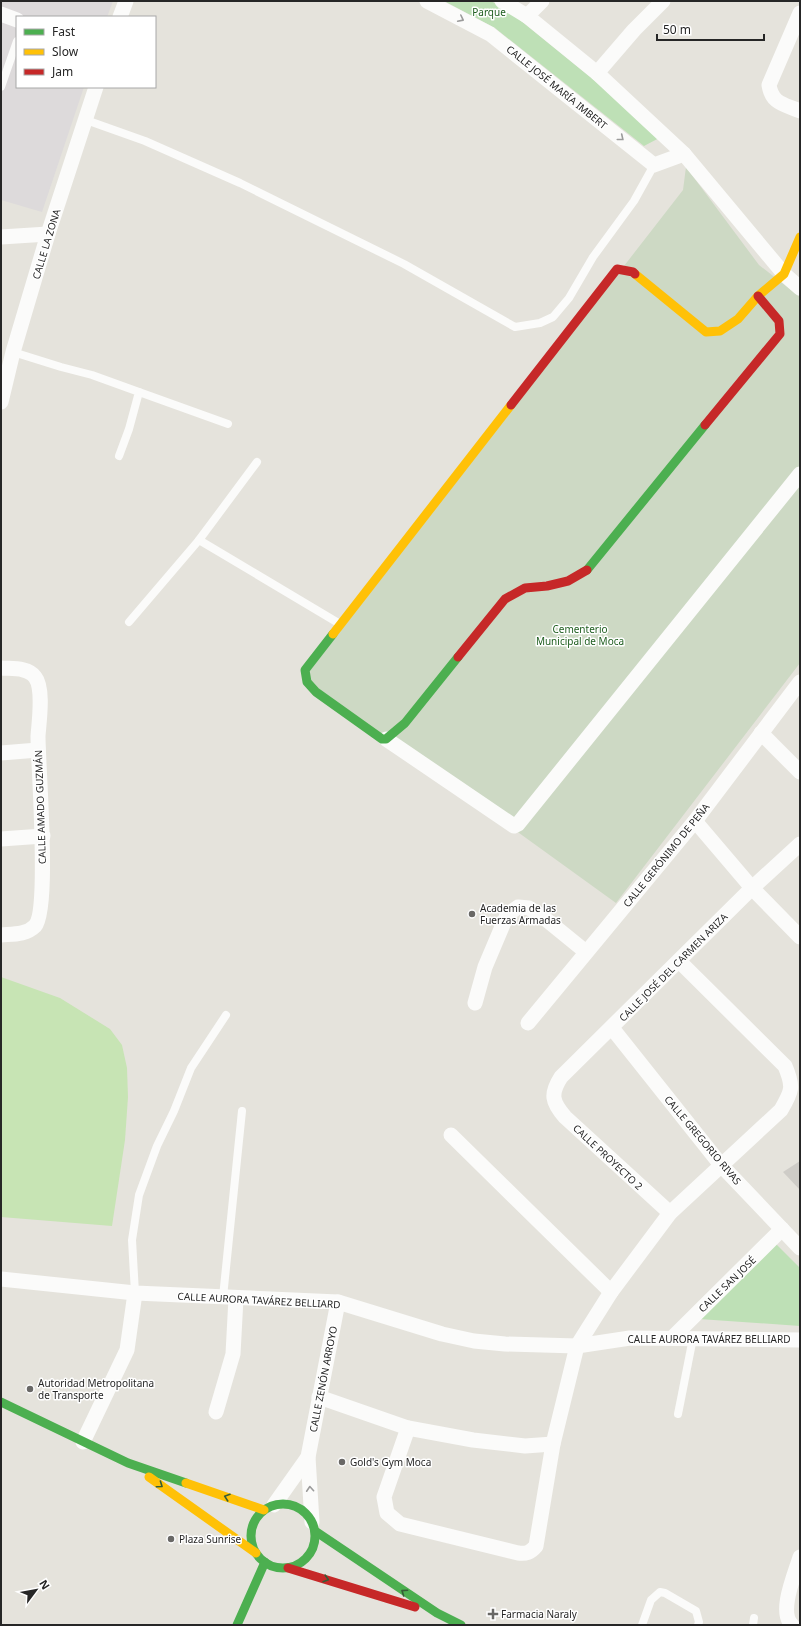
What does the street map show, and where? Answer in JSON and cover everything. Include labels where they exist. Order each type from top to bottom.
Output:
[{"type":"street","points":[[120,16],[126,1]]},
{"type":"street","name":"CALLE JOSÉ MARÍA IMBERT","points":[[427,1],[490,34],[654,165]]},
{"type":"street","points":[[502,1],[527,16],[597,73],[684,154],[784,274],[800,288]]},
{"type":"street","points":[[527,16],[542,1]]},
{"type":"street","points":[[597,73],[634,30],[663,1]]},
{"type":"street","points":[[800,13],[769,85],[770,94],[778,102],[800,111]]},
{"type":"street","points":[[1,14],[16,20]]},
{"type":"street","name":"CALLE LA ZONA","points":[[1,402],[13,352],[48,234],[96,88]]},
{"type":"street","points":[[654,165],[684,154]]},
{"type":"street","points":[[1,238],[48,234]]},
{"type":"street","points":[[800,237],[784,274],[758,296],[738,319],[720,331],[706,332],[633,272],[617,269],[305,670],[307,682],[316,692],[382,739],[386,739],[514,826],[518,824],[800,474]]},
{"type":"street","points":[[386,739],[405,723],[505,599],[525,588],[547,586],[568,581],[589,569],[634,510],[780,334],[779,321],[758,296]]},
{"type":"street","name":"CALLE AMADO GUZMÁN","points":[[1,668],[26,670],[35,676],[40,686],[38,750],[43,836],[40,912],[36,925],[25,933],[1,934]]},
{"type":"street","name":"CALLE GERÓNIMO DE PEÑA","points":[[528,1023],[695,821],[800,682]]},
{"type":"street","points":[[761,733],[800,772]]},
{"type":"street","points":[[1,753],[38,750]]},
{"type":"street","points":[[695,821],[752,888],[800,937]]},
{"type":"street","points":[[1,839],[43,836]]},
{"type":"street","name":"CALLE JOSÉ DEL CARMEN ARIZA","points":[[553,1096],[555,1086],[561,1077],[752,888],[800,844]]},
{"type":"street","points":[[475,1003],[485,967],[507,915],[518,907],[529,908],[543,917],[586,952]]},
{"type":"street","points":[[408,1428],[384,1497],[387,1513],[400,1524],[525,1554],[531,1552],[536,1546],[553,1444],[577,1346],[612,1292],[670,1213],[781,1110],[789,1096],[792,1081],[785,1066],[679,961]]},
{"type":"street","name":"CALLE GREGORIO RIVAS","points":[[612,1028],[721,1165],[800,1248]]},
{"type":"street","name":"CALLE PROYECTO 2","points":[[553,1096],[557,1108],[565,1117],[670,1213]]},
{"type":"street","points":[[451,1135],[612,1292]]},
{"type":"street","name":"CALLE SAN JOSÉ","points":[[672,1338],[782,1229]]},
{"type":"street","name":"CALLE AURORA TAVÁREZ BELLIARD","points":[[1,1279],[135,1293],[338,1302],[442,1334],[474,1341],[505,1344],[577,1346],[630,1338],[800,1340]]},
{"type":"street","points":[[83,1442],[126,1350],[135,1293]]},
{"type":"street","points":[[216,1412],[233,1354],[229,1297]]},
{"type":"street","name":"CALLE ZENÓN ARROYO","points":[[314,1527],[308,1457],[338,1302]]},
{"type":"street","points":[[319,1397],[408,1428],[480,1441],[524,1446],[553,1444]]},
{"type":"street","points":[[1,1402],[128,1462],[269,1507],[285,1504],[296,1506],[306,1513],[314,1527],[437,1613],[461,1625]]},
{"type":"street","name":"CALLE ZENÓN ARROYO","points":[[269,1507],[308,1457]]},
{"type":"street","points":[[128,1462],[256,1553],[265,1562],[276,1568],[288,1568],[437,1613]]},
{"type":"street","points":[[256,1553],[251,1542],[251,1530],[256,1518],[269,1507]]},
{"type":"street","points":[[288,1568],[300,1564],[309,1555],[315,1544],[314,1527]]},
{"type":"street","points":[[792,1625],[788,1622],[786,1605],[800,1557]]},
{"type":"street","points":[[237,1625],[265,1562]]},
{"type":"lane","points":[[1,87],[16,44]]},
{"type":"lane","points":[[86,120],[145,141],[240,183],[404,264],[515,327],[540,323],[553,317],[569,298],[593,257],[634,201],[654,165]]},
{"type":"lane","points":[[13,352],[92,375],[228,424]]},
{"type":"lane","points":[[119,456],[129,429],[139,392]]},
{"type":"lane","points":[[129,622],[199,540],[257,462]]},
{"type":"lane","points":[[199,540],[341,625]]},
{"type":"lane","points":[[135,1293],[132,1240],[139,1195],[157,1146],[174,1111],[190,1068],[226,1016]]},
{"type":"lane","points":[[229,1297],[242,1111]]},
{"type":"lane","points":[[678,1414],[693,1338]]},
{"type":"lane","points":[[642,1625],[651,1600],[660,1592],[696,1611],[699,1622],[698,1625]]},
{"type":"shaded area","points":[[1,1],[113,1],[107,16],[16,16],[16,88],[84,88],[42,212],[1,200]]},
{"type":"green space","name":"Parque","points":[[444,1],[491,1],[510,12],[663,136],[644,146],[495,28]]},
{"type":"green space","name":"Cementerio Municipal de Moca","points":[[686,167],[759,265],[800,297],[800,663],[616,903],[304,678],[683,190]]},
{"type":"green space","points":[[1,977],[60,998],[110,1029],[122,1045],[127,1068],[128,1097],[125,1140],[112,1226],[1,1217]]},
{"type":"green space","points":[[776,1244],[800,1268],[800,1326],[699,1319]]},
{"type":"building","points":[[800,1161],[800,1190],[783,1172]]},
{"type":"traffic: fast","points":[[587,570],[705,425]]},
{"type":"traffic: fast","points":[[333,634],[305,670],[307,682],[316,692],[382,739],[386,739],[405,723],[458,657]]},
{"type":"traffic: fast","points":[[1,1402],[128,1463],[186,1483]]},
{"type":"traffic: fast","points":[[283,1504],[295,1506],[306,1513],[313,1524],[315,1536],[313,1548],[306,1559],[295,1566],[283,1568],[271,1566],[260,1559],[253,1548],[251,1536],[253,1524],[260,1513],[271,1506],[283,1504]]},
{"type":"traffic: fast","points":[[315,1531],[437,1613],[461,1625]]},
{"type":"traffic: fast","points":[[237,1625],[265,1562]]},
{"type":"traffic: slow","points":[[635,274],[706,332],[720,331],[738,319],[758,296],[784,274],[800,237]]},
{"type":"traffic: slow","points":[[333,634],[511,405]]},
{"type":"traffic: slow","points":[[149,1477],[256,1553]]},
{"type":"traffic: slow","points":[[186,1483],[264,1510]]},
{"type":"traffic: jam","points":[[511,405],[617,269],[633,272],[635,274]]},
{"type":"traffic: jam","points":[[705,425],[780,334],[779,321],[758,296]]},
{"type":"traffic: jam","points":[[458,657],[505,599],[525,588],[547,586],[568,581],[587,570]]},
{"type":"traffic: jam","points":[[288,1568],[415,1607]]},
{"type":"place","name":"Academia de las Fuerzas Armadas","points":[[472,914]]},
{"type":"place","name":"Autoridad Metropolitana de Transporte","points":[[30,1389]]},
{"type":"place","name":"Gold's Gym Moca","points":[[342,1462]]},
{"type":"place","name":"Plaza Sunrise","points":[[171,1539]]},
{"type":"place","name":"Farmacia Naraly","points":[[493,1614]]}]
